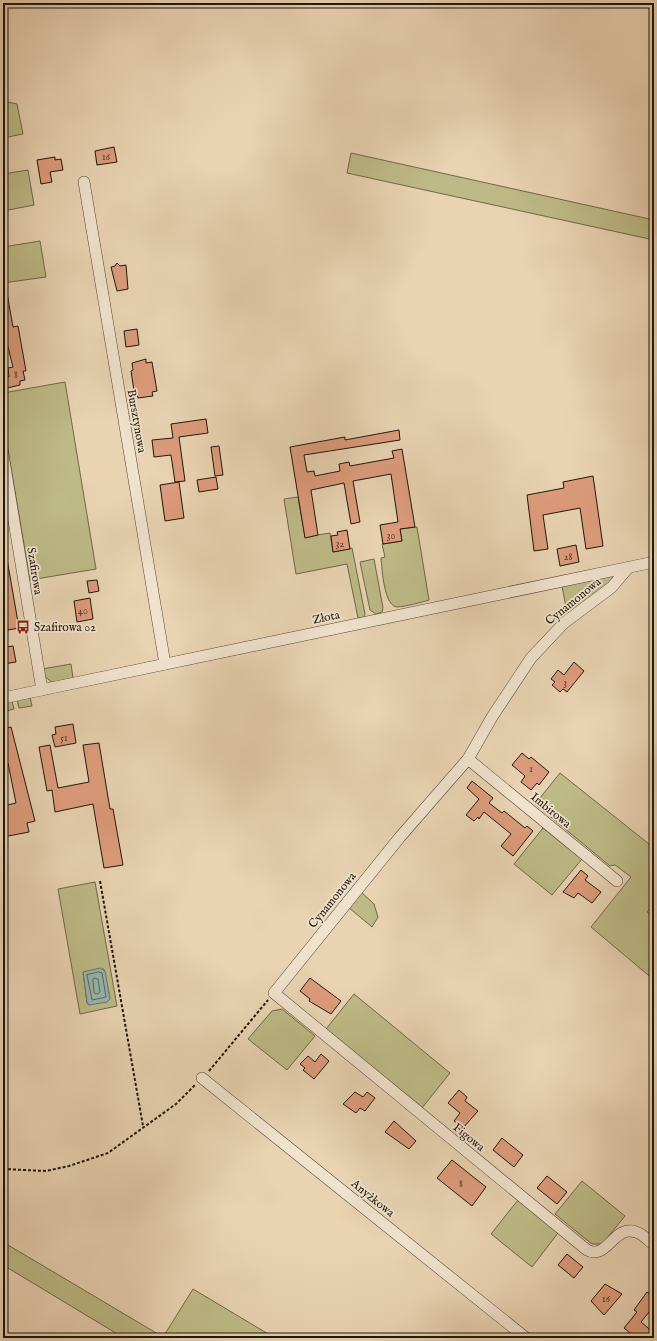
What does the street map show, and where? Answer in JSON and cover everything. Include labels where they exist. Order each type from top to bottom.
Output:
[{"type":"street","name":"Bursztynowa","points":[[84,182],[165,664]]},
{"type":"street","name":"Szafirowa","points":[[3,455],[42,690]]},
{"type":"street","name":"Złota","points":[[3,698],[654,562]]},
{"type":"street","name":"Cynamonowa","points":[[274,993],[400,837],[468,759],[492,717],[531,658],[564,623],[612,587],[628,568]]},
{"type":"street","name":"Imbirowa","points":[[468,759],[617,881]]},
{"type":"street","name":"Figowa","points":[[274,993],[591,1253],[601,1252],[614,1238],[632,1231],[642,1235],[654,1245]]},
{"type":"street","name":"Anyżkowa","points":[[202,1078],[526,1338]]},
{"type":"path","points":[[100,881],[143,1127]]},
{"type":"path","points":[[3,1169],[46,1170],[69,1166],[108,1153],[176,1104],[202,1078],[274,993]]},
{"type":"shaded area","points":[[3,101],[17,104],[23,134],[3,138]]},
{"type":"shaded area","points":[[351,153],[654,220],[654,240],[347,173]]},
{"type":"shaded area","points":[[28,170],[34,205],[3,211],[3,174]]},
{"type":"shaded area","points":[[40,241],[46,277],[3,283],[3,247]]},
{"type":"shaded area","points":[[65,382],[96,569],[30,580],[3,420],[3,393]]},
{"type":"shaded area","points":[[298,497],[305,537],[330,533],[333,552],[352,548],[365,614],[363,618],[358,618],[347,564],[296,574],[284,499]]},
{"type":"shaded area","points":[[417,527],[429,600],[398,607],[393,606],[387,595],[383,579],[381,558],[385,557],[382,544],[402,541],[400,529]]},
{"type":"shaded area","points":[[374,559],[383,608],[382,612],[376,614],[370,610],[360,562]]},
{"type":"shaded area","points":[[612,576],[613,580],[568,618],[562,586]]},
{"type":"shaded area","points":[[71,664],[73,678],[53,683],[43,675],[42,669]]},
{"type":"shaded area","points":[[30,697],[32,706],[19,708],[17,699]]},
{"type":"shaded area","points":[[12,701],[14,709],[3,712],[3,702]]},
{"type":"shaded area","points":[[560,773],[654,848],[654,903],[647,912],[654,917],[654,980],[591,927],[631,877],[615,865],[610,866],[535,804]]},
{"type":"shaded area","points":[[543,828],[582,859],[552,895],[514,864]]},
{"type":"shaded area","points":[[95,882],[117,1006],[80,1014],[58,889]],"holes":[[[104,969],[110,998],[89,1005],[87,1003],[83,972]]]},
{"type":"shaded area","points":[[360,891],[374,904],[378,917],[372,927],[348,907]]},
{"type":"shaded area","points":[[354,994],[450,1073],[422,1108],[326,1029]]},
{"type":"shaded area","points":[[282,1009],[315,1036],[287,1070],[248,1039],[272,1011]]},
{"type":"shaded area","points":[[582,1181],[625,1216],[602,1244],[592,1244],[555,1214]]},
{"type":"shaded area","points":[[518,1200],[558,1233],[532,1267],[491,1234]]},
{"type":"shaded area","points":[[3,1242],[163,1337],[193,1289],[275,1338],[124,1338],[3,1265]]},
{"type":"water","points":[[100,968],[105,971],[110,999],[107,1002],[89,1005],[87,1002],[83,972]]},
{"type":"building","points":[[114,147],[117,162],[97,165],[95,151]]},
{"type":"building","points":[[55,157],[55,160],[61,159],[63,170],[50,172],[52,182],[41,184],[37,160]]},
{"type":"building","points":[[117,263],[120,266],[126,265],[128,289],[117,291],[111,267],[115,266]]},
{"type":"building","points":[[7,293],[13,327],[18,326],[26,371],[23,371],[25,380],[20,381],[20,385],[7,388],[5,378],[9,377],[8,368],[13,367],[3,327],[3,294]]},
{"type":"building","points":[[137,329],[139,345],[126,347],[124,331]]},
{"type":"building","points":[[146,359],[146,363],[152,362],[157,391],[152,392],[153,396],[138,398],[136,390],[134,391],[131,371],[133,370],[132,363]]},
{"type":"building","points":[[206,419],[208,433],[179,437],[185,481],[175,482],[171,455],[154,457],[152,440],[173,438],[171,424]]},
{"type":"building","points":[[399,430],[400,440],[304,455],[307,472],[314,471],[315,476],[340,471],[339,464],[349,462],[350,466],[394,458],[392,451],[402,449],[415,527],[400,529],[402,541],[383,544],[380,525],[398,522],[391,474],[353,481],[360,522],[351,524],[344,483],[311,490],[318,535],[305,538],[290,447],[345,437],[345,440]]},
{"type":"building","points":[[219,446],[223,475],[215,476],[211,447]]},
{"type":"building","points":[[593,476],[603,546],[586,549],[580,508],[543,515],[548,549],[534,551],[527,495],[564,488],[563,482]]},
{"type":"building","points":[[216,477],[218,489],[199,492],[197,480]]},
{"type":"building","points":[[179,482],[184,518],[165,521],[160,485]]},
{"type":"building","points":[[347,530],[350,549],[333,552],[331,536],[338,535],[337,532]]},
{"type":"building","points":[[576,545],[579,562],[560,566],[557,549]]},
{"type":"building","points":[[3,559],[7,559],[19,628],[8,630],[3,597]]},
{"type":"building","points":[[97,580],[99,591],[89,593],[87,581]]},
{"type":"building","points":[[90,598],[93,619],[77,622],[74,601]]},
{"type":"building","points":[[13,646],[16,662],[3,664],[3,651],[6,650],[5,647]]},
{"type":"building","points":[[574,662],[584,671],[567,692],[563,689],[560,692],[552,685],[555,682],[551,679],[558,670],[564,675]]},
{"type":"building","points":[[73,724],[76,743],[55,747],[52,735],[56,734],[55,727]]},
{"type":"building","points":[[11,727],[35,821],[27,823],[29,832],[3,837],[3,806],[16,803],[8,763],[3,764],[3,729]]},
{"type":"building","points":[[99,743],[110,809],[113,809],[123,865],[104,868],[93,804],[55,812],[52,790],[47,791],[39,747],[50,745],[58,788],[89,782],[83,745]]},
{"type":"building","points":[[522,753],[529,759],[531,757],[549,772],[539,785],[537,783],[531,790],[521,782],[525,776],[512,765]]},
{"type":"building","points":[[472,781],[493,798],[489,803],[502,813],[504,811],[525,828],[527,826],[533,831],[513,856],[501,846],[511,834],[484,812],[479,819],[478,817],[474,821],[466,815],[479,799],[467,788]]},
{"type":"building","points":[[581,870],[588,876],[585,880],[601,892],[592,903],[578,893],[574,898],[563,892]]},
{"type":"building","points":[[310,978],[341,1001],[331,1014],[309,1001],[310,999],[300,991]]},
{"type":"building","points":[[321,1054],[329,1061],[314,1079],[303,1070],[305,1068],[300,1064],[308,1056],[315,1062]]},
{"type":"building","points":[[459,1090],[467,1097],[465,1101],[478,1111],[463,1128],[454,1121],[460,1113],[448,1103]]},
{"type":"building","points":[[355,1092],[363,1097],[367,1092],[375,1098],[365,1111],[360,1108],[356,1113],[343,1104]]},
{"type":"building","points":[[394,1121],[416,1141],[409,1149],[385,1132]]},
{"type":"building","points":[[502,1138],[523,1155],[514,1167],[493,1150]]},
{"type":"building","points":[[452,1160],[486,1187],[472,1206],[437,1178]]},
{"type":"building","points":[[547,1176],[567,1192],[557,1204],[537,1188]]},
{"type":"building","points":[[567,1254],[583,1267],[574,1278],[558,1265]]},
{"type":"building","points":[[605,1284],[622,1294],[604,1315],[591,1301]]},
{"type":"building","points":[[647,1292],[654,1297],[654,1306],[641,1322],[654,1333],[654,1338],[636,1338],[624,1328],[637,1312],[634,1310]]},
{"type":"place","name":"Szafirowa 02","points":[[23,627]]}]
